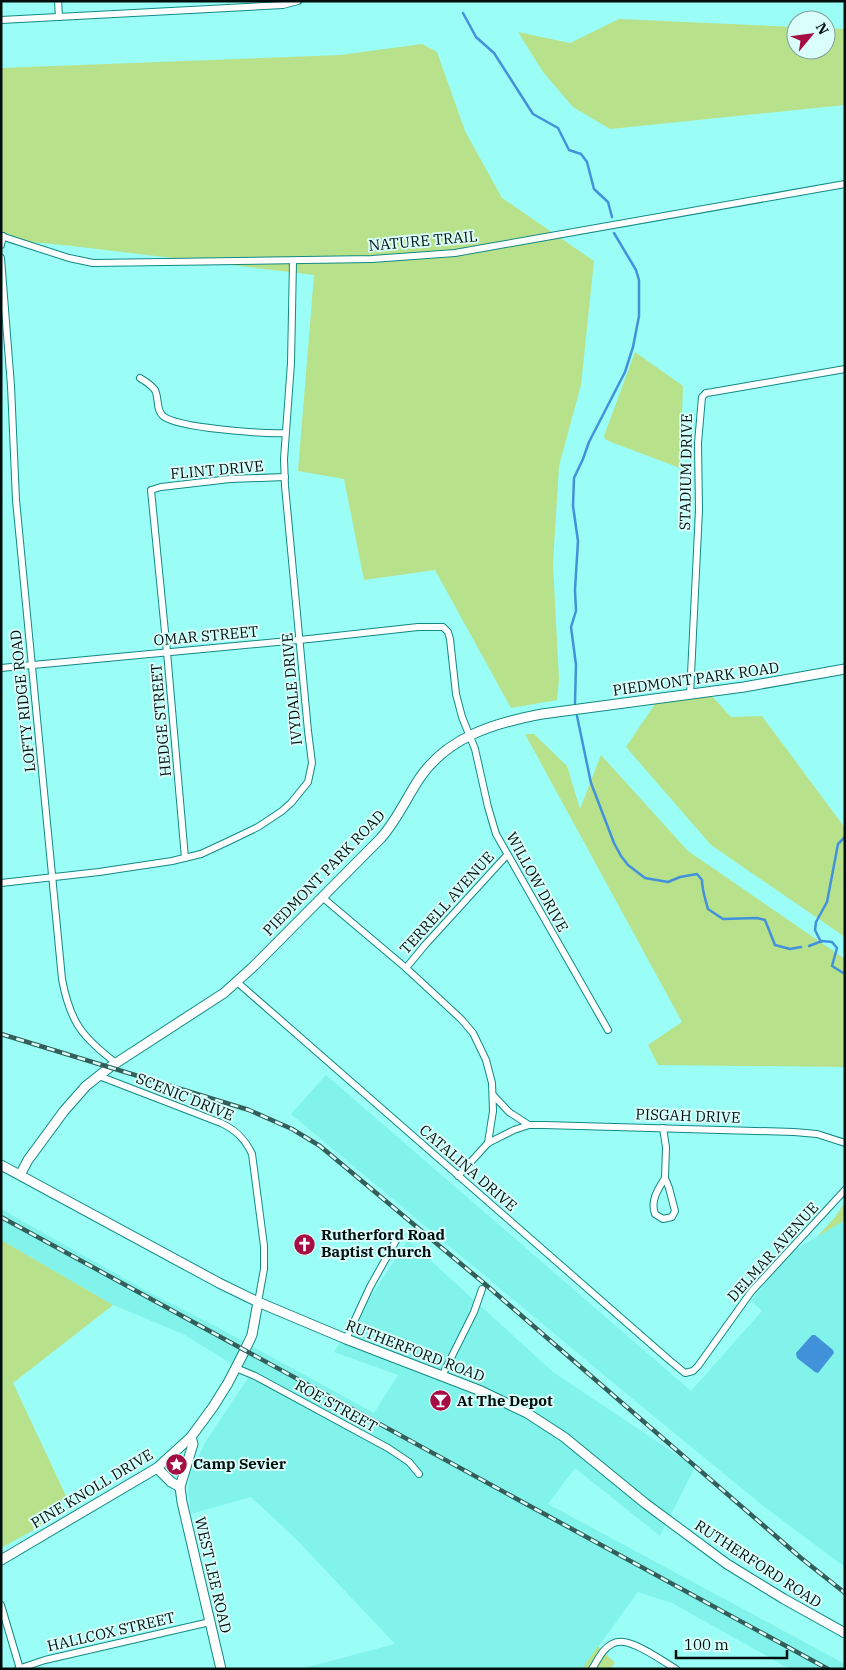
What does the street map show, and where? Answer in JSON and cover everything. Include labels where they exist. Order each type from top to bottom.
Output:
[{"type":"street","points":[[58,1],[59,17]]},
{"type":"street","points":[[205,1],[205,9]]},
{"type":"street","points":[[1,20],[283,5],[298,1]]},
{"type":"street","name":"NATURE TRAIL","points":[[2,236],[69,258],[93,262],[372,259],[455,253],[845,184]]},
{"type":"street","points":[[1,245],[2,236]]},
{"type":"street","name":"LOFTY RIDGE ROAD","points":[[1,258],[16,500],[62,979],[68,1006],[85,1036],[101,1052],[116,1063]]},
{"type":"street","name":"IVYDALE DRIVE","points":[[1,883],[108,871],[201,854],[276,816],[291,803],[308,782],[312,763],[285,477],[285,433],[292,363],[293,260]]},
{"type":"street","name":"STADIUM DRIVE","points":[[690,694],[699,510],[698,443],[702,397],[706,393],[845,369]]},
{"type":"street","points":[[140,378],[155,390],[160,413],[166,418],[198,426],[229,430],[285,433]]},
{"type":"street","name":"FLINT DRIVE","points":[[151,490],[161,487],[230,479],[285,477]]},
{"type":"street","name":"HEDGE STREET","points":[[151,490],[185,858]]},
{"type":"street","name":"OMAR STREET","points":[[1,668],[418,627],[443,627]]},
{"type":"street","name":"WILLOW DRIVE","points":[[443,627],[448,632],[450,639],[456,694],[468,736],[474,749],[496,834],[608,1030]]},
{"type":"street","name":"PIEDMONT PARK ROAD","points":[[20,1175],[28,1160],[80,1092],[116,1063],[214,1000],[237,982],[387,831],[431,763],[447,749],[468,736],[490,726],[526,717],[744,687],[845,669]]},
{"type":"street","name":"TERRELL AVENUE","points":[[406,968],[425,944],[507,855]]},
{"type":"street","points":[[322,897],[406,968],[462,1019],[473,1033],[486,1060],[493,1095],[488,1143]]},
{"type":"street","name":"CATALINA DRIVE","points":[[237,982],[682,1372]]},
{"type":"street","name":"SCENIC DRIVE","points":[[99,1076],[221,1123],[235,1131],[246,1142],[252,1154],[264,1246],[264,1269],[258,1302]]},
{"type":"street","points":[[493,1095],[510,1112],[529,1125]]},
{"type":"street","name":"PISGAH DRIVE","points":[[458,1176],[488,1143],[529,1125],[794,1132],[817,1134],[845,1143]]},
{"type":"street","points":[[663,1128],[666,1147],[665,1178],[675,1211],[672,1217],[663,1219],[655,1214],[653,1203],[659,1187],[665,1178]]},
{"type":"street","name":"RUTHERFORD ROAD","points":[[1,1165],[258,1302],[346,1339],[502,1400],[550,1427],[579,1448],[646,1504],[727,1564],[845,1633]]},
{"type":"street","name":"DELMAR AVENUE","points":[[682,1372],[689,1373],[698,1366],[751,1292],[845,1190]]},
{"type":"street","points":[[346,1339],[370,1287],[398,1237]]},
{"type":"street","points":[[442,1376],[474,1312],[482,1289]]},
{"type":"street","name":"PINE KNOLL DRIVE","points":[[1,1560],[157,1468],[190,1437],[213,1407],[236,1368],[252,1335],[258,1302]]},
{"type":"street","name":"ROE STREET","points":[[236,1368],[256,1376],[388,1448],[409,1462],[419,1474]]},
{"type":"street","name":"WEST LEE ROAD","points":[[190,1437],[193,1444],[180,1487],[184,1512],[221,1669]]},
{"type":"street","points":[[157,1468],[171,1482],[180,1487]]},
{"type":"street","points":[[1,1605],[19,1669]]},
{"type":"street","name":"HALLCOX STREET","points":[[19,1669],[45,1660],[210,1622]]},
{"type":"street","points":[[592,1669],[605,1649],[612,1643],[620,1641],[633,1644],[676,1669]]},
{"type":"shaded area","points":[[326,1075],[691,1391],[762,1311],[751,1301],[790,1253],[845,1220],[845,1567],[762,1505],[291,1114]]},
{"type":"shaded area","points":[[1,1209],[145,1290],[374,1413],[398,1375],[334,1352],[408,1240],[553,1372],[695,1467],[660,1536],[575,1468],[548,1504],[845,1664],[845,1669],[790,1669],[672,1603],[638,1592],[582,1669],[300,1669],[395,1644],[297,1540],[251,1497],[191,1514],[188,1492],[190,1474],[206,1441],[250,1375],[183,1334],[113,1305],[1,1240]]},
{"type":"shaded area","points":[[812,1335],[815,1335],[834,1353],[818,1373],[797,1358],[796,1353]]},
{"type":"green space","points":[[619,19],[786,27],[786,60],[836,60],[836,29],[845,29],[845,105],[610,129],[573,107],[543,72],[518,32],[570,43]]},
{"type":"green space","points":[[422,44],[437,52],[465,131],[502,198],[594,261],[581,385],[559,466],[553,564],[559,679],[557,700],[511,708],[435,570],[364,580],[344,479],[298,471],[314,275],[1,239],[1,68],[340,55]]},
{"type":"green space","points":[[635,352],[683,386],[680,468],[605,439],[604,436]]},
{"type":"green space","points":[[710,694],[731,717],[762,716],[845,828],[845,937],[711,845],[626,747],[655,704]]},
{"type":"green space","points":[[525,734],[534,734],[567,766],[580,809],[601,755],[688,851],[845,959],[845,1067],[658,1065],[648,1045],[682,1022]]},
{"type":"green space","points":[[845,1202],[845,1220],[817,1237],[835,1217]]},
{"type":"green space","points":[[1,1240],[113,1305],[13,1383],[66,1496],[43,1525],[1,1548]]},
{"type":"green space","points":[[598,1646],[615,1663],[610,1669],[582,1669]]},
{"type":"waterway","points":[[463,13],[476,37],[494,53],[533,114],[558,128],[569,150],[581,154],[587,162],[594,189],[608,202],[612,217]]},
{"type":"waterway","points":[[575,703],[576,665],[571,627],[576,611],[575,590],[578,541],[573,506],[574,478],[589,442],[625,372],[633,347],[639,316],[639,280],[636,270],[614,233]]},
{"type":"waterway","points":[[577,716],[591,783],[614,843],[628,865],[645,878],[668,882],[680,877],[697,874],[702,880],[708,909],[723,919],[757,918],[765,920],[775,945],[790,949],[801,947]]},
{"type":"waterway","points":[[821,942],[815,930],[816,922],[827,902],[838,844],[845,837]]},
{"type":"waterway","points":[[809,946],[822,941],[832,942],[837,948],[832,966],[845,974]]},
{"type":"railway","points":[[1,1034],[249,1110],[292,1129],[320,1146],[485,1284],[801,1558],[845,1593]]},
{"type":"railway","points":[[1,1217],[828,1669]]},
{"type":"place","name":"Rutherford Road Baptist Church","points":[[305,1244]]},
{"type":"place","name":"At The Depot","points":[[441,1401]]},
{"type":"place","name":"Camp Sevier","points":[[177,1464]]}]
